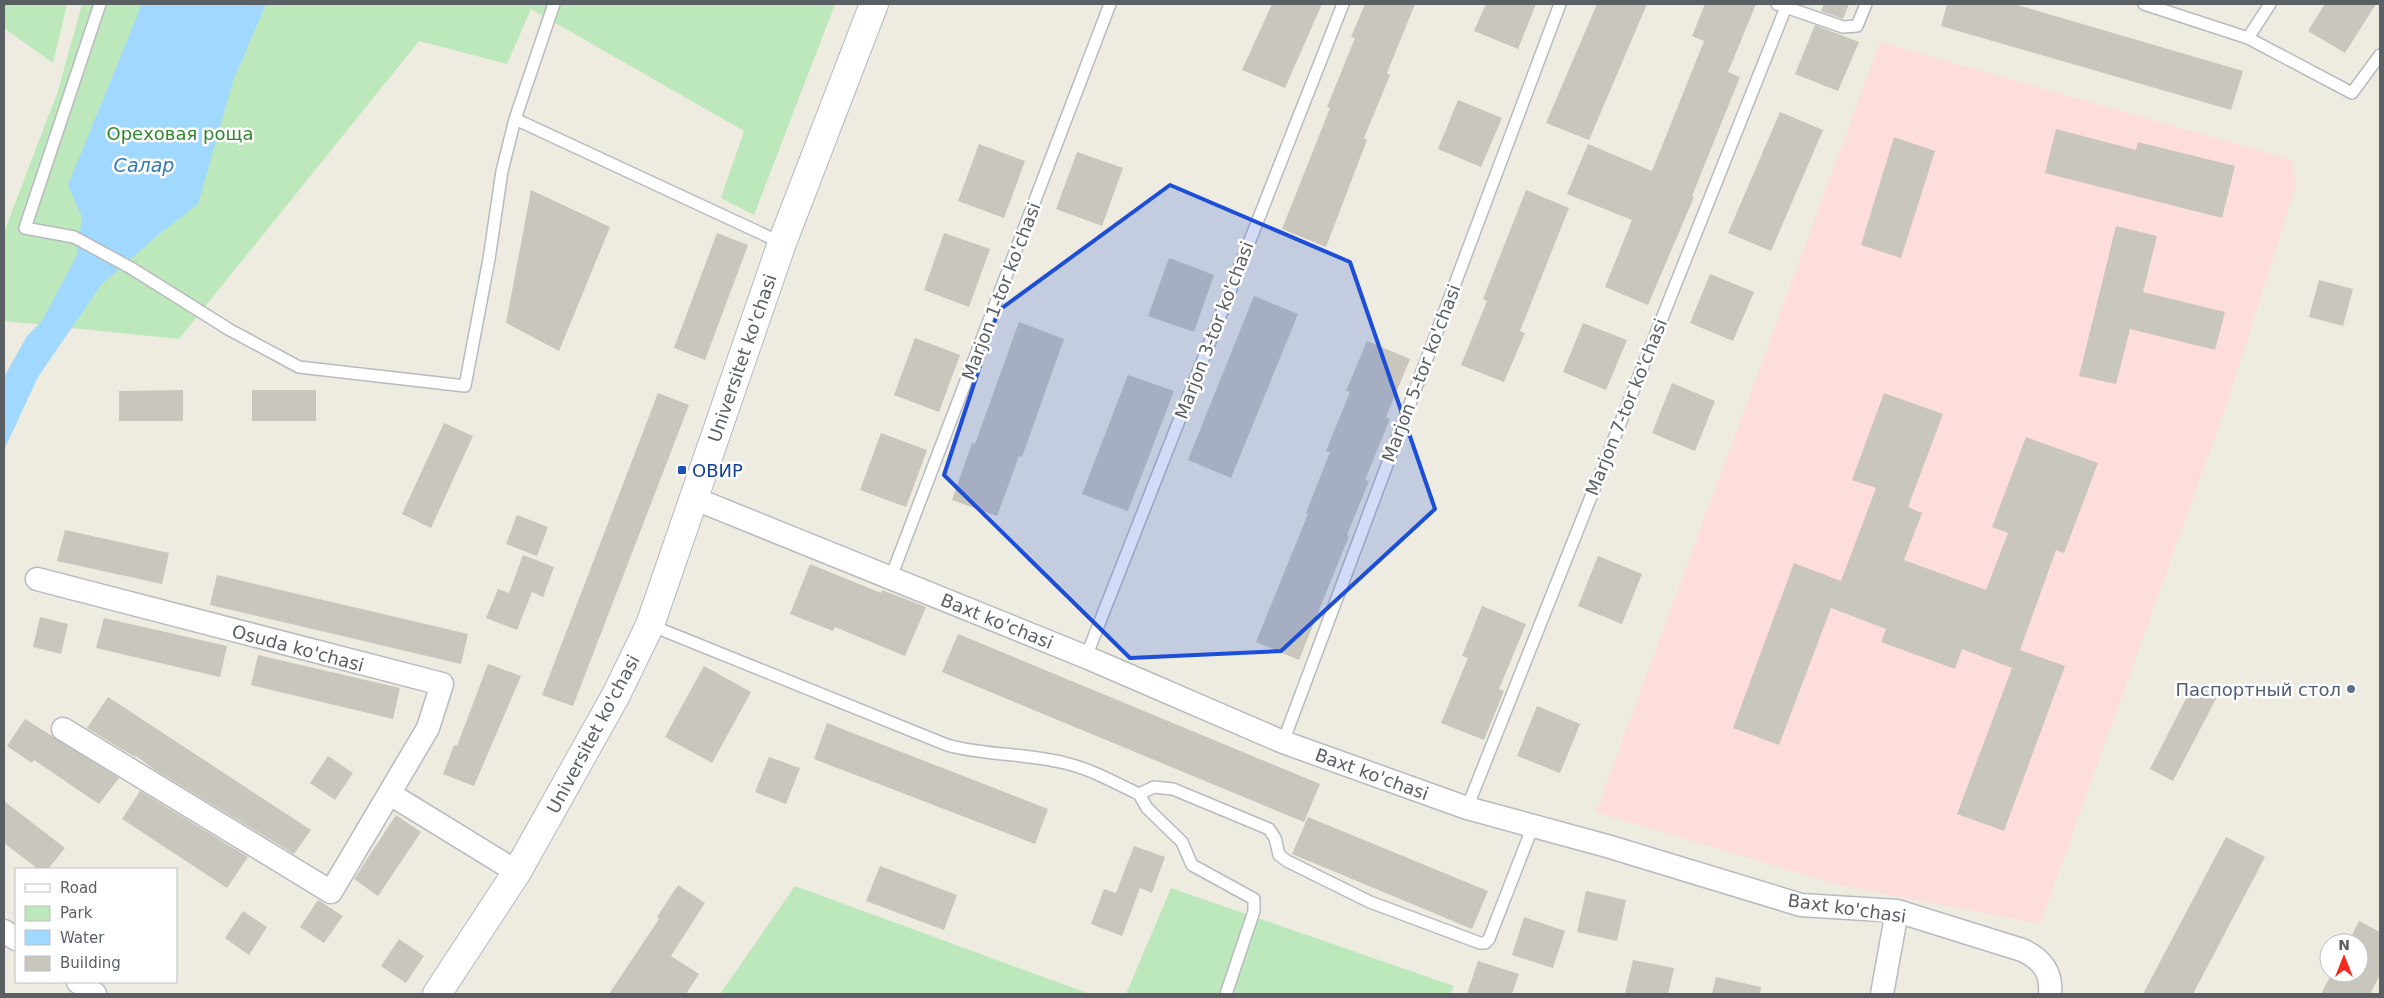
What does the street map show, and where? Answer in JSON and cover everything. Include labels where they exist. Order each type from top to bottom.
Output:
[{"type":"main road","name":"Universitet ko'chasi","points":[[437,994],[517,872],[616,694],[650,625],[782,243],[874,4]]},
{"type":"street","name":"Baxt ko'chasi","points":[[693,498],[1086,657],[1283,742],[1467,808],[1802,905],[1897,911],[2034,956],[2043,964],[2049,975],[2050,994]]},
{"type":"street","name":"Osuda ko'chasi","points":[[37,579],[442,684],[428,728],[331,892],[63,729]]},
{"type":"street","points":[[390,794],[517,872]]},
{"type":"street","points":[[1882,994],[1897,911]]},
{"type":"street","points":[[4,931],[15,938]]},
{"type":"street","points":[[79,983],[95,994]]},
{"type":"lane","points":[[100,4],[25,228],[74,237],[131,268],[230,330],[299,367],[465,386],[489,259],[502,171],[515,119],[554,4]]},
{"type":"lane","name":"Marjon 1-tor ko'chasi","points":[[891,577],[1110,4]]},
{"type":"lane","name":"Marjon 3-tor ko'chasi","points":[[1086,657],[1342,4]]},
{"type":"lane","name":"Marjon 5-tor ko'chasi","points":[[1283,742],[1560,4]]},
{"type":"lane","points":[[1782,5],[1843,27],[1857,26],[1866,4]]},
{"type":"lane","points":[[2144,4],[2248,38],[2352,93],[2380,55]]},
{"type":"lane","points":[[2248,38],[2270,4]]},
{"type":"lane","name":"Marjon 7-tor ko'chasi","points":[[1467,808],[1782,5]]},
{"type":"lane","points":[[515,119],[782,243]]},
{"type":"lane","points":[[650,625],[947,745],[970,751],[1065,763],[1098,774],[1139,794],[1147,808],[1182,842],[1192,865],[1210,877],[1254,899],[1254,911],[1226,994]]},
{"type":"lane","points":[[1139,794],[1154,787],[1173,789],[1269,830],[1276,838],[1279,855],[1287,861],[1370,902],[1480,943],[1485,943],[1489,939],[1533,826]]},
{"type":"highlighted area","points":[[1170,185],[1350,262],[1435,509],[1281,651],[1130,658],[944,475],[998,311]]},
{"type":"shaded area","points":[[1880,42],[2292,160],[2296,185],[2228,401],[2040,924],[1839,885],[1596,812]]},
{"type":"green space","points":[[4,4],[67,4],[53,63],[4,28]]},
{"type":"green space","name":"Ореховая роща","points":[[82,4],[835,4],[754,215],[721,198],[744,131],[531,9],[507,64],[419,41],[179,339],[4,321],[4,232],[58,91]]},
{"type":"green space","points":[[795,886],[1090,994],[720,994]]},
{"type":"green space","points":[[1171,888],[1454,986],[1450,994],[1126,994]]},
{"type":"water","name":"Салар","points":[[142,4],[266,4],[233,81],[198,204],[158,235],[101,285],[38,377],[4,450],[4,377],[27,336],[42,321],[77,255],[82,217],[68,185]]},
{"type":"building","points":[[1272,4],[1322,4],[1285,88],[1242,70]]},
{"type":"building","points":[[1365,4],[1415,4],[1387,73],[1390,75],[1364,138],[1367,140],[1326,247],[1282,229],[1330,108],[1327,107],[1355,38],[1351,37]]},
{"type":"building","points":[[1486,4],[1536,4],[1518,49],[1474,31]]},
{"type":"building","points":[[1597,4],[1647,4],[1589,140],[1546,123]]},
{"type":"building","points":[[1705,4],[1756,4],[1728,72],[1740,77],[1692,196],[1694,197],[1648,305],[1605,287],[1632,220],[1567,194],[1588,144],[1652,171],[1704,41],[1692,36]]},
{"type":"building","points":[[1824,4],[1849,4],[1843,19],[1821,11]]},
{"type":"building","points":[[1947,4],[2014,4],[2243,71],[2231,110],[1941,26]]},
{"type":"building","points":[[2325,4],[2376,4],[2345,53],[2308,31]]},
{"type":"building","points":[[1815,25],[1859,42],[1838,91],[1795,74]]},
{"type":"building","points":[[1458,100],[1502,118],[1481,167],[1438,149]]},
{"type":"building","points":[[1780,112],[1823,130],[1771,251],[1728,233]]},
{"type":"building","points":[[2056,129],[2136,150],[2138,142],[2235,166],[2222,218],[2045,173]]},
{"type":"building","points":[[1894,137],[1935,151],[1901,258],[1861,245]]},
{"type":"building","points":[[979,144],[1025,161],[1004,218],[958,201]]},
{"type":"building","points":[[1077,152],[1123,168],[1102,226],[1056,209]]},
{"type":"building","points":[[531,190],[610,227],[559,351],[506,323]]},
{"type":"building","points":[[1526,190],[1569,208],[1520,331],[1525,333],[1504,382],[1461,365],[1487,301],[1483,299]]},
{"type":"building","points":[[2116,226],[2157,236],[2143,292],[2225,312],[2215,350],[2130,329],[2116,384],[2079,376]]},
{"type":"building","points":[[717,233],[748,245],[705,360],[674,348]]},
{"type":"building","points":[[944,233],[990,249],[969,307],[924,290]]},
{"type":"building","points":[[1169,258],[1214,275],[1194,332],[1148,316]]},
{"type":"building","points":[[1710,274],[1754,292],[1733,341],[1690,323]]},
{"type":"building","points":[[2319,280],[2353,289],[2343,326],[2309,317]]},
{"type":"building","points":[[1254,296],[1298,314],[1231,478],[1188,460]]},
{"type":"building","points":[[1019,322],[1064,339],[1022,457],[1019,456],[997,516],[952,500],[972,443],[975,444]]},
{"type":"building","points":[[1583,323],[1627,340],[1606,390],[1563,372]]},
{"type":"building","points":[[915,338],[960,355],[939,412],[894,395]]},
{"type":"building","points":[[1367,341],[1410,359],[1386,417],[1390,419],[1365,480],[1369,481],[1347,535],[1349,536],[1299,660],[1256,642],[1308,514],[1306,513],[1330,452],[1326,451],[1350,392],[1346,391]]},
{"type":"building","points":[[1128,375],[1174,391],[1128,511],[1082,494]]},
{"type":"building","points":[[1672,383],[1715,401],[1695,451],[1652,433]]},
{"type":"building","points":[[183,390],[183,421],[119,421],[119,391]]},
{"type":"building","points":[[252,390],[316,390],[316,421],[252,421]]},
{"type":"building","points":[[658,393],[689,405],[573,706],[542,695]]},
{"type":"building","points":[[1884,393],[1943,414],[1908,507],[1922,513],[1904,560],[1986,590],[2008,533],[1992,527],[2026,437],[2098,463],[2064,553],[2056,550],[2020,650],[2065,666],[2004,831],[1957,814],[2012,668],[1962,649],[1955,669],[1881,642],[1886,629],[1831,608],[1779,745],[1733,728],[1794,563],[1841,581],[1876,488],[1852,480]]},
{"type":"building","points":[[444,423],[473,436],[431,528],[402,514]]},
{"type":"building","points":[[881,433],[927,450],[906,507],[860,490]]},
{"type":"building","points":[[517,515],[548,527],[537,556],[506,544]]},
{"type":"building","points":[[65,530],[169,553],[162,584],[57,561]]},
{"type":"building","points":[[523,555],[554,567],[543,597],[532,592],[517,630],[486,618],[498,589],[509,593]]},
{"type":"building","points":[[1598,556],[1642,574],[1622,624],[1578,606]]},
{"type":"building","points":[[810,564],[881,593],[882,590],[926,607],[905,656],[835,627],[833,631],[790,614]]},
{"type":"building","points":[[217,575],[468,634],[461,664],[210,605]]},
{"type":"building","points":[[1482,606],[1526,624],[1499,689],[1504,691],[1484,740],[1441,723],[1468,658],[1462,656]]},
{"type":"building","points":[[40,617],[68,624],[61,654],[33,647]]},
{"type":"building","points":[[104,618],[227,646],[220,677],[96,648]]},
{"type":"building","points":[[958,634],[1320,784],[1304,822],[942,672]]},
{"type":"building","points":[[258,655],[400,688],[393,719],[251,685]]},
{"type":"building","points":[[488,664],[521,676],[474,786],[443,774],[454,745],[457,746]]},
{"type":"building","points":[[704,666],[751,692],[712,763],[665,737]]},
{"type":"building","points":[[2194,683],[2218,695],[2173,781],[2150,769]]},
{"type":"building","points":[[108,697],[311,830],[294,854],[155,770],[136,756],[87,728]]},
{"type":"building","points":[[1537,706],[1580,724],[1560,773],[1517,756]]},
{"type":"building","points":[[25,719],[119,778],[99,804],[34,760],[32,763],[7,746]]},
{"type":"building","points":[[827,723],[1048,809],[1035,844],[814,759]]},
{"type":"building","points":[[328,756],[353,773],[335,800],[310,783]]},
{"type":"building","points":[[769,757],[800,768],[786,804],[755,792]]},
{"type":"building","points":[[140,791],[248,857],[227,888],[122,819]]},
{"type":"building","points":[[4,801],[65,848],[49,868],[37,868],[4,843]]},
{"type":"building","points":[[396,815],[421,832],[378,896],[354,879]]},
{"type":"building","points":[[1308,817],[1488,891],[1472,929],[1292,854]]},
{"type":"building","points":[[2226,837],[2265,857],[2193,994],[2143,994]]},
{"type":"building","points":[[1134,846],[1165,857],[1152,893],[1140,888],[1122,936],[1091,924],[1104,889],[1116,893]]},
{"type":"building","points":[[880,866],[957,895],[944,930],[866,901]]},
{"type":"building","points":[[678,885],[705,903],[671,956],[699,974],[686,994],[609,994],[659,919],[657,917]]},
{"type":"building","points":[[1586,891],[1626,900],[1617,941],[1577,932]]},
{"type":"building","points":[[318,900],[343,916],[324,943],[300,927]]},
{"type":"building","points":[[243,911],[267,927],[249,955],[225,938]]},
{"type":"building","points":[[1524,917],[1565,931],[1553,968],[1512,955]]},
{"type":"building","points":[[2359,921],[2380,932],[2380,975],[2370,994],[2321,994],[2327,983],[2369,983],[2369,933],[2353,933]]},
{"type":"building","points":[[399,939],[424,956],[406,983],[381,966]]},
{"type":"building","points":[[1633,960],[1674,968],[1668,994],[1625,994]]},
{"type":"building","points":[[1478,961],[1519,974],[1512,994],[1467,994]]},
{"type":"building","points":[[1716,977],[1761,987],[1760,994],[1712,994]]},
{"type":"place","name":"ОВИР","points":[[682,470]]},
{"type":"place","name":"Паспортный стол","points":[[2351,689]]}]
